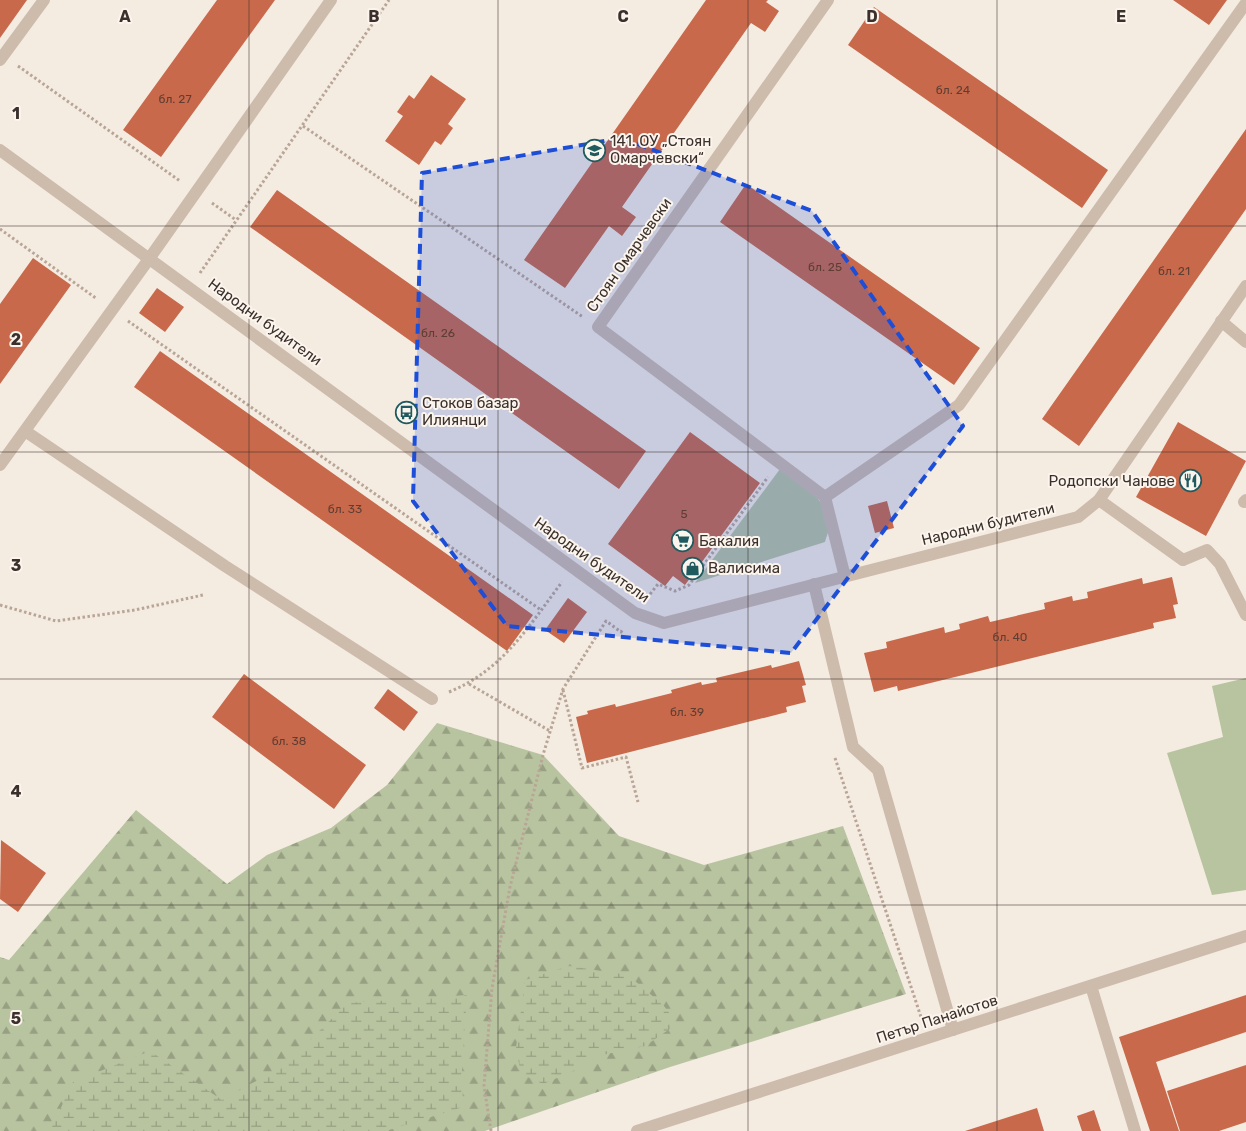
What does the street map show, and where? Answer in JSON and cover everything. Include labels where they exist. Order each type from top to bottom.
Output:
[{"type":"street","points":[[2,58],[44,0]]},
{"type":"street","points":[[0,466],[149,259],[331,0]]},
{"type":"street","name":"Стоян Омарчевски","points":[[825,497],[598,327],[828,0]]},
{"type":"street","points":[[845,577],[825,497],[959,405],[1246,3]]},
{"type":"street","name":"Народни будители","points":[[0,150],[635,613],[664,623],[1078,517],[1099,500],[1246,286]]},
{"type":"street","points":[[1221,321],[1246,342]]},
{"type":"street","points":[[25,431],[225,566],[432,700]]},
{"type":"street","points":[[1099,500],[1183,560],[1207,550],[1220,564],[1246,616]]},
{"type":"street","points":[[814,584],[852,747],[878,770],[953,1030]]},
{"type":"street","name":"Петър Панайотов","points":[[637,1131],[661,1127],[928,1038],[1246,936]]},
{"type":"street","points":[[1091,986],[1135,1131]]},
{"type":"path","points":[[189,288],[389,0]]},
{"type":"path","points":[[2,58],[236,220]]},
{"type":"path","points":[[303,126],[598,327]]},
{"type":"path","points":[[0,229],[112,310],[541,610]]},
{"type":"path","points":[[635,613],[658,584],[675,591],[689,585],[778,462]]},
{"type":"path","points":[[432,700],[469,684],[508,653],[572,568]]},
{"type":"path","points":[[0,604],[56,620],[135,610],[203,595]]},
{"type":"path","points":[[491,1131],[484,1086],[492,988],[510,887],[550,731],[563,689],[606,621]]},
{"type":"path","points":[[469,684],[550,731]]},
{"type":"path","points":[[563,689],[582,768],[626,757],[638,802]]},
{"type":"path","points":[[833,752],[928,1038]]},
{"type":"highlighted area","points":[[622,138],[812,211],[963,426],[791,653],[507,626],[413,501],[422,173]]},
{"type":"green space","points":[[780,469],[812,492],[824,508],[828,517],[829,527],[825,542],[695,583]]},
{"type":"green space","points":[[1246,678],[1246,890],[1212,895],[1167,753],[1223,737],[1212,686]]},
{"type":"green space","points":[[437,723],[543,755],[619,836],[704,865],[843,826],[906,994],[670,1067],[485,1131],[0,1131],[0,957],[9,960],[136,810],[227,884],[267,855],[331,828],[387,785]]},
{"type":"green space","points":[[569,966],[628,975],[664,1006],[677,1024],[645,1046],[602,1055],[571,1072],[543,1084],[521,1074],[516,1048],[525,980]]},
{"type":"green space","points":[[467,995],[462,1066],[463,1107],[386,1131],[50,1131],[73,1082],[150,1051],[222,1100],[283,1066],[348,1003]]},
{"type":"building","points":[[0,0],[27,0],[0,38]]},
{"type":"building","points":[[217,0],[275,0],[161,157],[123,130]]},
{"type":"building","points":[[706,0],[768,0],[766,2],[779,11],[765,32],[751,23],[622,207],[636,217],[622,236],[609,226],[565,288],[524,260]]},
{"type":"building","points":[[1173,0],[1227,0],[1209,25]]},
{"type":"building","points":[[874,7],[1108,170],[1082,208],[848,45]]},
{"type":"building","points":[[431,75],[466,99],[448,124],[453,128],[441,145],[435,141],[419,165],[385,141],[403,116],[397,112],[409,95],[414,99]]},
{"type":"building","points":[[1246,129],[1246,209],[1079,446],[1042,419]]},
{"type":"building","points":[[746,184],[980,348],[954,385],[720,222]]},
{"type":"building","points":[[277,190],[646,451],[619,489],[250,227]]},
{"type":"building","points":[[33,258],[71,285],[0,384],[0,304]]},
{"type":"building","points":[[157,288],[184,307],[165,332],[139,313]]},
{"type":"building","points":[[160,351],[533,615],[507,651],[134,387]]},
{"type":"building","name":"Родопски Чанове","points":[[1178,422],[1246,461],[1206,536],[1136,497]]},
{"type":"building","points":[[690,432],[760,483],[685,585],[673,576],[665,586],[608,544]]},
{"type":"building","points":[[887,501],[894,528],[875,533],[868,506]]},
{"type":"building","points":[[1172,577],[1178,604],[1173,605],[1176,618],[1153,623],[1154,628],[898,691],[897,686],[874,692],[864,653],[887,648],[886,642],[944,627],[945,633],[960,629],[959,624],[988,616],[990,622],[1045,609],[1044,603],[1072,596],[1073,601],[1088,598],[1087,592],[1142,578],[1143,584]]},
{"type":"building","points":[[568,598],[587,612],[564,643],[545,630]]},
{"type":"building","points":[[799,661],[806,685],[802,686],[806,702],[786,707],[787,712],[587,763],[576,717],[588,714],[587,711],[615,704],[616,707],[672,693],[671,690],[701,682],[702,685],[717,682],[716,678],[771,665],[772,668]]},
{"type":"building","points":[[244,674],[366,765],[334,809],[212,717]]},
{"type":"building","points":[[388,689],[418,712],[404,731],[374,708]]},
{"type":"building","points":[[1,840],[46,873],[18,912],[0,899]]},
{"type":"building","points":[[1246,995],[1246,1032],[1156,1062],[1179,1131],[1150,1131],[1119,1037]]},
{"type":"building","points":[[1246,1065],[1246,1122],[1219,1131],[1180,1131],[1167,1091]]},
{"type":"building","points":[[1037,1108],[1044,1131],[965,1131]]},
{"type":"building","points":[[1094,1110],[1101,1131],[1082,1131],[1077,1116]]},
{"type":"place","name":"141. ОУ „Стоян Омарчевски“","points":[[594,150]]},
{"type":"place","name":"Стоков базар Илиянци","points":[[406,412]]},
{"type":"place","name":"Родопски Чанове","points":[[1191,481]]},
{"type":"place","name":"Бакалия","points":[[683,541]]},
{"type":"place","name":"Валисима","points":[[692,568]]}]
